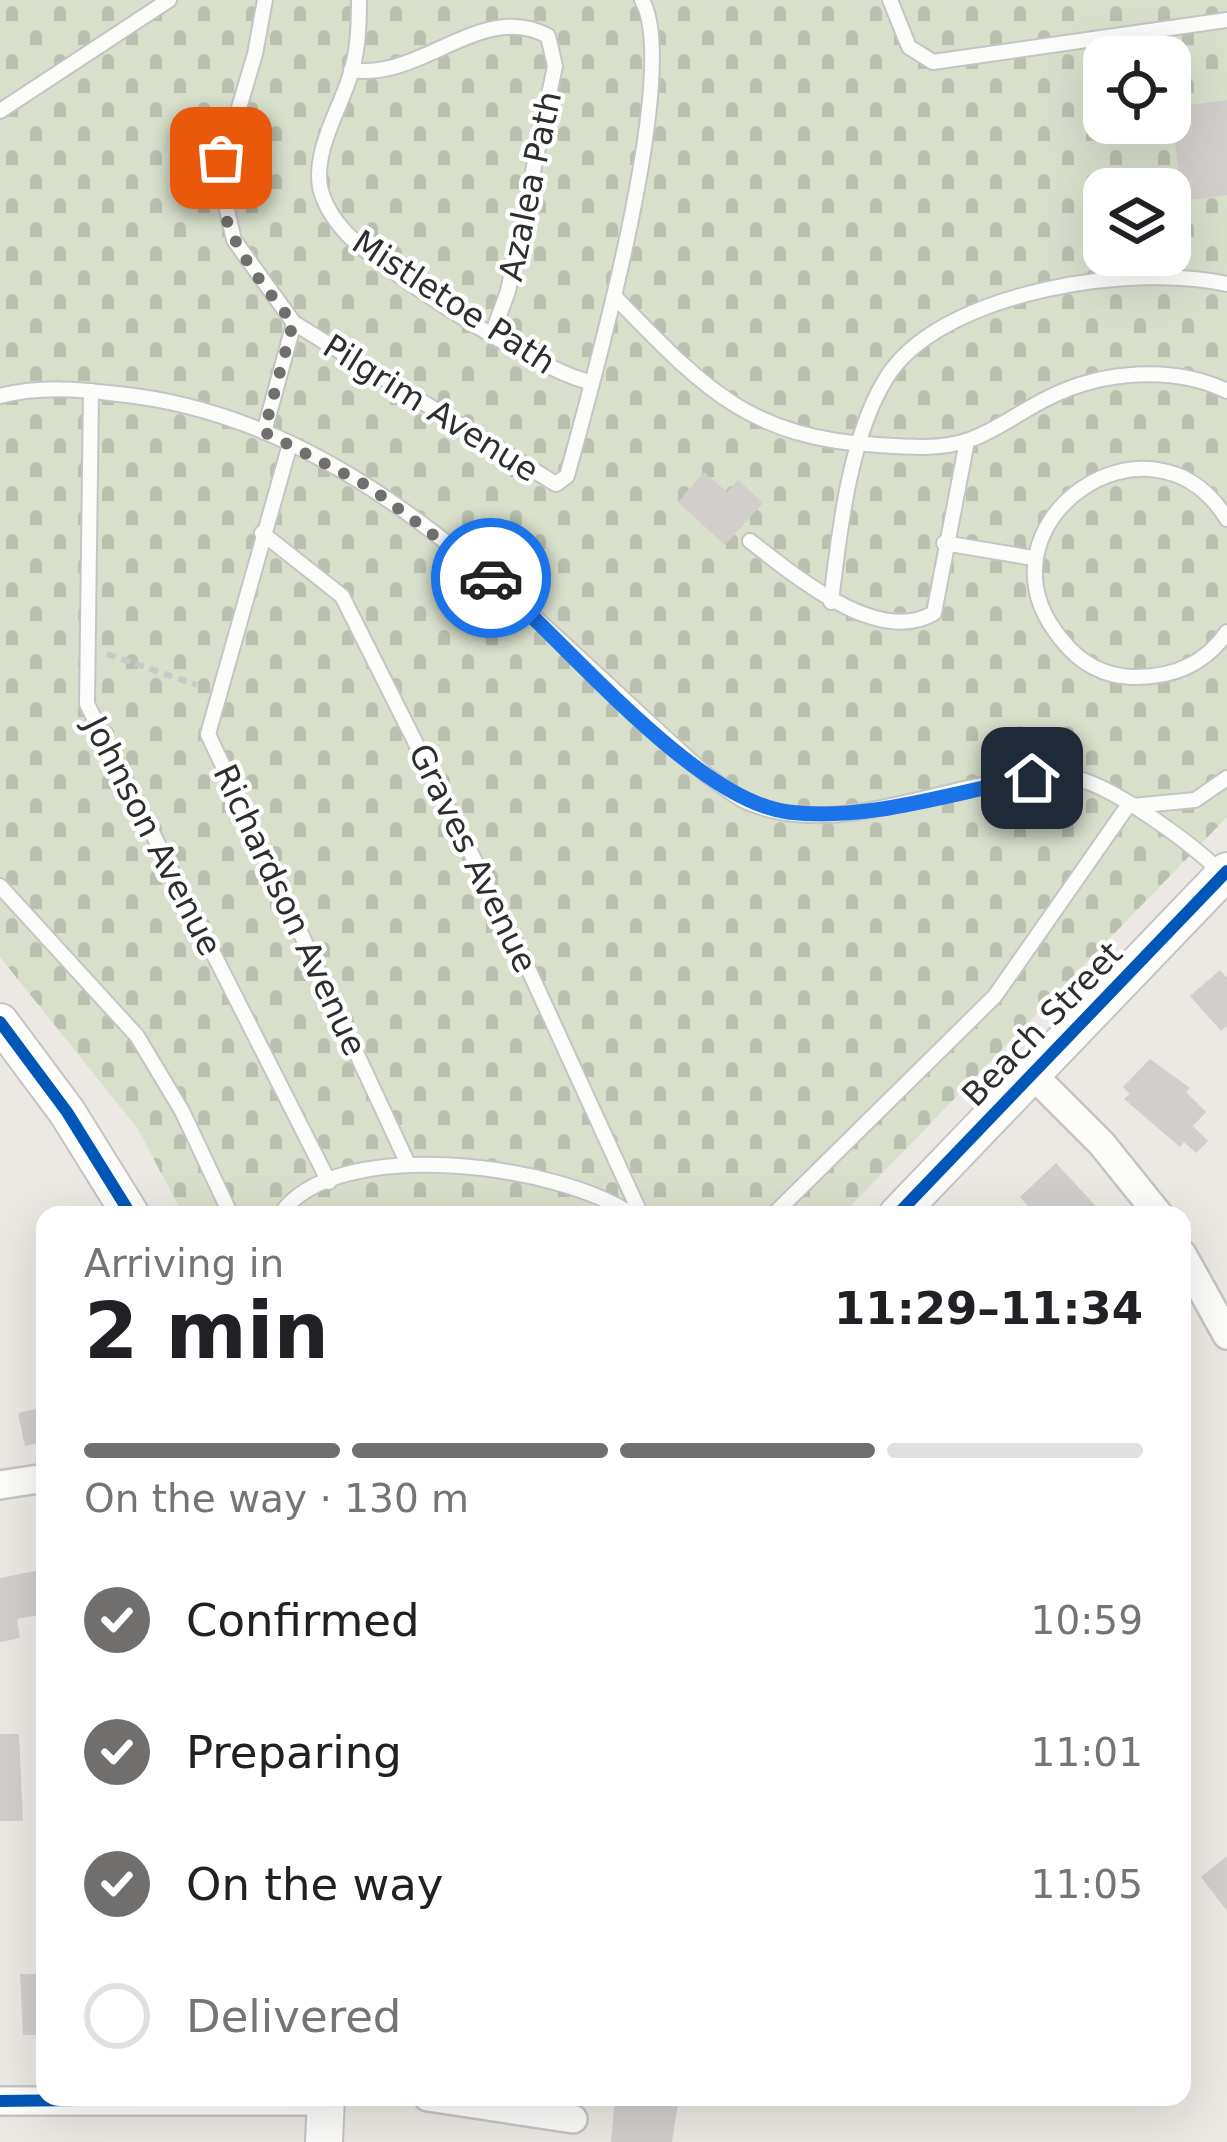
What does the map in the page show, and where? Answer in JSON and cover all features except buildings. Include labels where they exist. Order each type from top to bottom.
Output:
[{"type":"street","name":"Beach Street","points":[[905,1206],[1225,873]]},
{"type":"street","points":[[0,1022],[67,1112],[125,1206]]},
{"type":"street","points":[[1030,1073],[1102,1144],[1152,1206]]},
{"type":"street","points":[[1191,1270],[1227,1335]]},
{"type":"street","points":[[0,1485],[36,1479]]},
{"type":"street","points":[[0,2101],[36,2101]]},
{"type":"street","points":[[324,2142],[326,2106]]},
{"type":"street","points":[[487,2106],[573,2119]]},
{"type":"lane","points":[[0,111],[169,0]]},
{"type":"lane","name":"Pilgrim Avenue","points":[[266,0],[256,54],[218,175],[234,240],[293,323],[553,484],[562,483],[590,382]]},
{"type":"lane","name":"Mistletoe Path","points":[[359,0],[351,70],[322,158],[319,183],[328,211],[368,252],[554,370],[590,382]]},
{"type":"lane","points":[[590,382],[616,298],[653,64],[650,15],[642,0]]},
{"type":"lane","points":[[890,0],[909,47],[933,62],[1227,20]]},
{"type":"lane","name":"Azalea Path","points":[[351,70],[399,62],[495,19],[528,22],[552,44],[555,66],[508,291],[493,332]]},
{"type":"lane","points":[[831,602],[847,491],[875,401],[909,350],[970,316],[1056,287],[1165,273],[1227,284]]},
{"type":"lane","points":[[616,298],[688,372],[748,414],[796,436],[922,448],[967,441],[1048,398],[1113,376],[1178,378],[1227,392]]},
{"type":"lane","points":[[264,432],[293,323]]},
{"type":"lane","points":[[0,396],[51,388],[151,397],[264,432],[368,486],[449,543],[693,763],[747,802],[790,812],[841,811],[1032,778],[1068,777],[1085,781],[1166,824],[1225,873]]},
{"type":"lane","name":"Johnson Avenue","points":[[92,391],[84,646],[87,704],[329,1182]]},
{"type":"lane","points":[[750,541],[831,602],[909,620],[934,613],[967,441]]},
{"type":"lane","name":"Richardson Avenue","points":[[290,444],[218,692],[210,741],[408,1164]]},
{"type":"lane","points":[[1227,519],[1191,480],[1134,469],[1100,476],[1074,494],[1042,535],[1033,558],[1037,591],[1059,637],[1088,664],[1110,675],[1187,670],[1227,632]]},
{"type":"lane","name":"Graves Avenue","points":[[262,533],[342,596],[521,953],[632,1206]]},
{"type":"lane","points":[[944,543],[1033,558]]},
{"type":"lane","points":[[782,1206],[995,996],[1127,807],[1195,800],[1227,778]]},
{"type":"lane","points":[[0,886],[137,1036],[182,1111],[227,1206]]},
{"type":"lane","points":[[287,1206],[329,1182],[371,1168],[408,1164],[507,1171],[578,1186],[618,1206]]},
{"type":"path","points":[[84,646],[218,692]]},
{"type":"green space","points":[[0,0],[1227,0],[1227,817],[851,1206],[178,1206],[138,1129],[0,957]]},
{"type":"cycle path","points":[[906,1206],[1227,871]]},
{"type":"cycle path","points":[[0,1022],[67,1112],[125,1206]]},
{"type":"cycle path","points":[[0,2101],[36,2101]]},
{"type":"way so far","points":[[221,158],[221,198],[234,240],[293,323],[286,365],[264,432],[368,486],[491,578]]},
{"type":"route","points":[[491,578],[617,697],[708,776],[747,802],[790,812],[879,808],[1032,778]]}]
